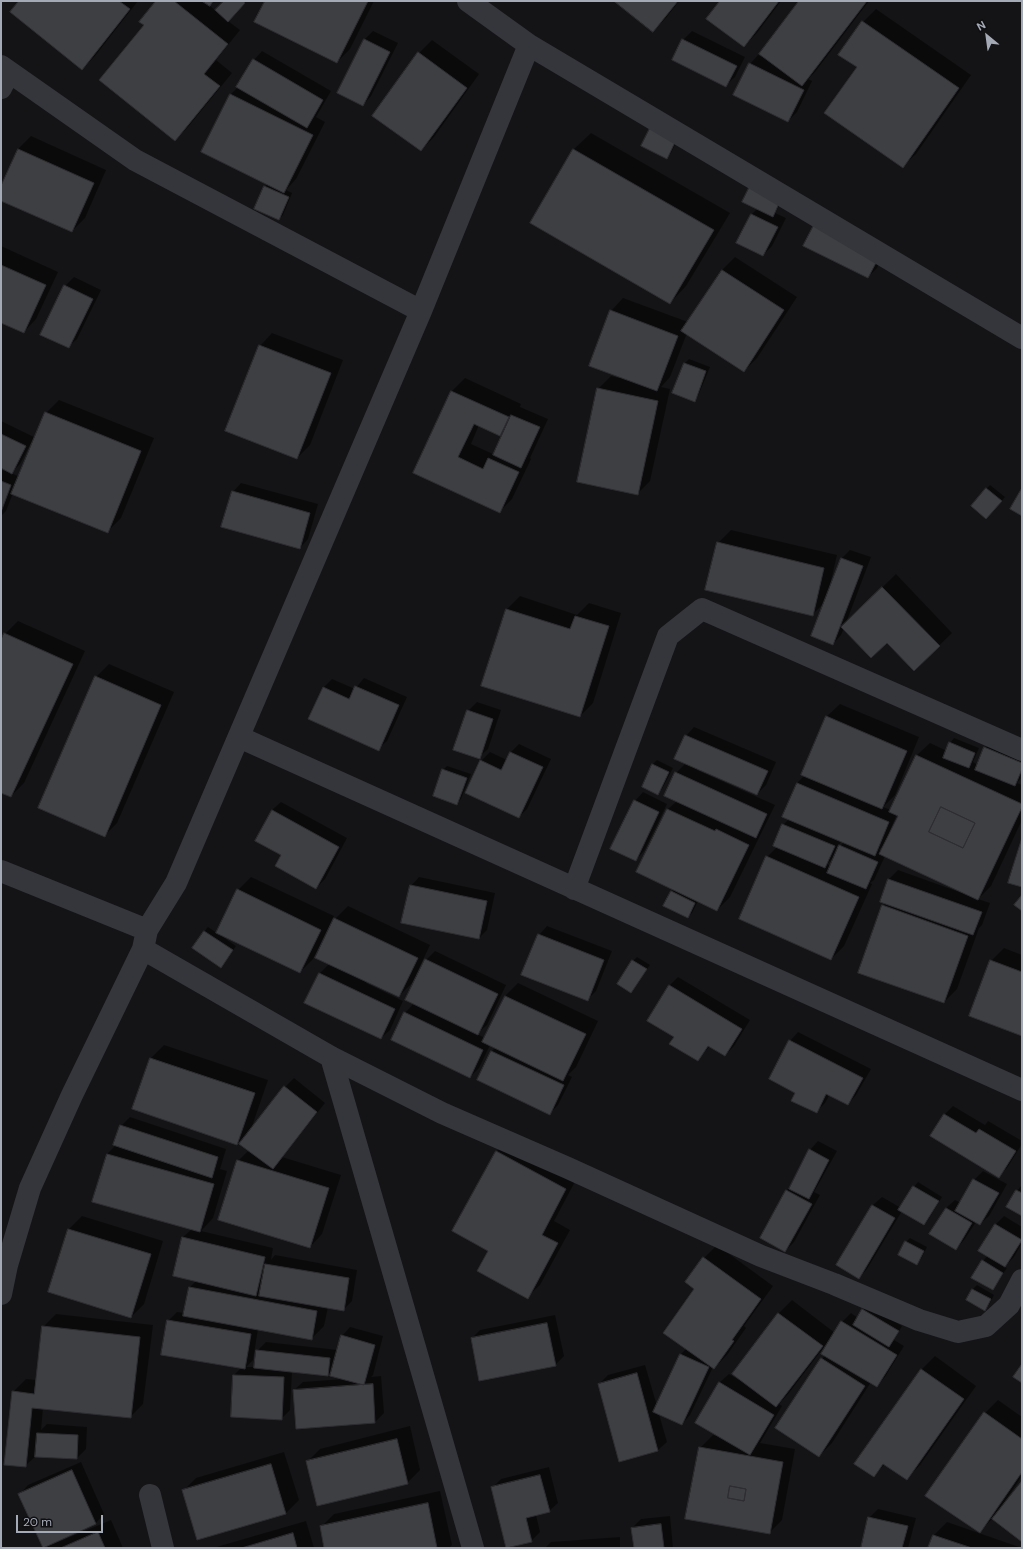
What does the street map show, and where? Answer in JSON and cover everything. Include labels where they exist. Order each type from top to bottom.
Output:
[{"type":"street","points":[[468,1],[529,45],[1022,338]]},
{"type":"street","points":[[1,1294],[7,1265],[30,1188],[145,940],[176,883],[421,311],[529,45]]},
{"type":"street","points":[[4,75],[135,160],[421,311]]},
{"type":"street","points":[[574,889],[668,636],[702,609],[1022,750]]},
{"type":"street","points":[[239,737],[1022,1090]]},
{"type":"street","points":[[1,871],[145,940],[331,1057],[442,1113],[762,1256],[834,1284],[918,1320],[958,1332],[986,1326],[1009,1305],[1021,1282]]},
{"type":"street","points":[[331,1057],[473,1548]]},
{"type":"street","points":[[150,1495],[163,1548]]},
{"type":"building","points":[[19,1],[119,1],[130,9],[82,70],[10,12]]},
{"type":"building","points":[[156,1],[174,1],[228,44],[204,74],[220,86],[175,141],[99,80],[144,25],[139,22]]},
{"type":"building","points":[[202,1],[213,1],[210,6]]},
{"type":"building","points":[[224,1],[243,1],[245,3],[228,22],[215,10]]},
{"type":"building","points":[[265,1],[368,1],[337,63],[254,22]]},
{"type":"building","points":[[614,1],[678,1],[653,32]]},
{"type":"building","points":[[720,1],[779,1],[744,47],[706,19]]},
{"type":"building","points":[[799,1],[867,1],[802,86],[759,54]]},
{"type":"building","points":[[862,21],[959,88],[903,168],[824,113],[857,67],[838,55]]},
{"type":"building","points":[[364,39],[390,52],[363,106],[337,93]]},
{"type":"building","points":[[682,39],[737,66],[726,87],[672,60]]},
{"type":"building","points":[[418,52],[467,88],[421,151],[372,116]]},
{"type":"building","points":[[253,59],[323,100],[307,128],[236,87]]},
{"type":"building","points":[[749,63],[804,90],[788,122],[733,95]]},
{"type":"building","points":[[230,94],[313,135],[284,193],[201,152]]},
{"type":"building","points":[[651,126],[677,138],[667,159],[641,146]]},
{"type":"building","points":[[18,149],[94,183],[72,232],[1,201],[1,186]]},
{"type":"building","points":[[573,149],[714,230],[670,304],[530,223]]},
{"type":"building","points":[[264,186],[289,197],[279,220],[254,209]]},
{"type":"building","points":[[750,186],[780,201],[773,217],[742,202]]},
{"type":"building","points":[[751,214],[778,227],[763,256],[736,243]]},
{"type":"building","points":[[814,225],[879,257],[868,278],[803,246]]},
{"type":"building","points":[[1,265],[46,285],[24,333],[1,323]]},
{"type":"building","points":[[722,270],[784,310],[744,372],[681,331]]},
{"type":"building","points":[[64,285],[93,299],[69,348],[40,335]]},
{"type":"building","points":[[610,310],[678,336],[657,391],[589,366]]},
{"type":"building","points":[[259,345],[331,373],[297,459],[225,431]]},
{"type":"building","points":[[684,363],[706,371],[695,402],[672,393]]},
{"type":"building","points":[[597,388],[658,401],[638,495],[577,482]]},
{"type":"building","points":[[451,391],[509,417],[500,436],[474,424],[458,457],[483,469],[488,458],[519,472],[500,513],[413,473]]},
{"type":"building","points":[[45,412],[141,451],[108,533],[11,494]]},
{"type":"building","points":[[511,415],[540,427],[521,468],[493,455]]},
{"type":"building","points":[[1,434],[26,446],[12,474],[1,468]]},
{"type":"building","points":[[1,481],[11,485],[1,512]]},
{"type":"building","points":[[986,488],[1002,501],[986,519],[971,506]]},
{"type":"building","points":[[1022,488],[1022,516],[1010,509]]},
{"type":"building","points":[[232,491],[310,513],[300,549],[221,527]]},
{"type":"building","points":[[717,542],[824,568],[813,616],[705,590]]},
{"type":"building","points":[[841,558],[863,566],[833,645],[811,636]]},
{"type":"building","points":[[882,587],[940,646],[914,671],[887,643],[871,658],[841,627]]},
{"type":"building","points":[[506,609],[570,629],[575,616],[609,626],[580,717],[481,686]]},
{"type":"building","points":[[4,633],[73,664],[11,797],[1,793],[1,640]]},
{"type":"building","points":[[95,676],[161,705],[105,837],[38,808]]},
{"type":"building","points":[[355,686],[399,705],[379,751],[308,719],[323,687],[349,699]]},
{"type":"building","points":[[467,710],[493,719],[480,759],[453,750]]},
{"type":"building","points":[[826,716],[907,751],[882,809],[801,775]]},
{"type":"building","points":[[685,735],[768,771],[757,795],[674,759]]},
{"type":"building","points":[[949,742],[975,753],[969,768],[943,758]]},
{"type":"building","points":[[984,747],[1022,763],[1022,769],[1015,786],[975,770]]},
{"type":"building","points":[[510,752],[543,767],[519,818],[465,793],[480,760],[501,770]]},
{"type":"building","points":[[916,755],[1022,804],[1022,807],[978,900],[879,854],[898,816],[889,812]],"holes":[[[941,807],[975,823],[963,848],[929,832]]]},
{"type":"building","points":[[652,764],[669,772],[658,795],[642,787]]},
{"type":"building","points":[[442,769],[467,778],[457,805],[433,796]]},
{"type":"building","points":[[675,772],[767,814],[756,838],[664,796]]},
{"type":"building","points":[[797,783],[889,822],[875,856],[782,817]]},
{"type":"building","points":[[634,800],[659,812],[636,861],[610,849]]},
{"type":"building","points":[[941,807],[975,823],[963,848],[929,832]]},
{"type":"building","points":[[667,809],[715,831],[716,829],[749,845],[717,911],[636,872]]},
{"type":"building","points":[[272,810],[339,847],[316,889],[275,866],[281,855],[255,841]]},
{"type":"building","points":[[782,824],[835,846],[825,868],[773,846]]},
{"type":"building","points":[[1022,838],[1022,887],[1008,883]]},
{"type":"building","points":[[839,845],[878,862],[866,889],[827,873]]},
{"type":"building","points":[[766,856],[859,897],[831,960],[739,919]]},
{"type":"building","points":[[888,879],[982,912],[973,935],[880,902]]},
{"type":"building","points":[[410,885],[487,901],[479,939],[401,923]]},
{"type":"building","points":[[237,889],[321,930],[300,973],[216,933]]},
{"type":"building","points":[[671,891],[695,903],[688,918],[663,906]]},
{"type":"building","points":[[1022,895],[1022,911],[1014,905]]},
{"type":"building","points":[[882,905],[968,936],[944,1003],[858,973]]},
{"type":"building","points":[[334,918],[418,958],[399,997],[315,958]]},
{"type":"building","points":[[204,931],[233,950],[221,968],[192,948]]},
{"type":"building","points":[[538,934],[604,960],[588,1001],[521,975]]},
{"type":"building","points":[[425,959],[498,994],[478,1035],[405,1000]]},
{"type":"building","points":[[632,960],[647,969],[631,993],[617,984]]},
{"type":"building","points":[[990,960],[1022,972],[1022,1036],[969,1016]]},
{"type":"building","points":[[319,973],[395,1009],[381,1039],[304,1003]]},
{"type":"building","points":[[669,985],[742,1029],[725,1056],[708,1046],[698,1061],[669,1044],[674,1037],[647,1021]]},
{"type":"building","points":[[505,996],[586,1034],[563,1081],[482,1042]]},
{"type":"building","points":[[404,1012],[483,1050],[470,1078],[391,1040]]},
{"type":"building","points":[[789,1040],[863,1078],[848,1105],[826,1094],[817,1113],[791,1101],[795,1093],[769,1079]]},
{"type":"building","points":[[491,1051],[564,1085],[550,1115],[477,1080]]},
{"type":"building","points":[[150,1058],[255,1093],[237,1145],[132,1109]]},
{"type":"building","points":[[284,1086],[317,1112],[273,1169],[239,1144]]},
{"type":"building","points":[[944,1114],[976,1133],[979,1129],[1016,1151],[999,1178],[930,1136]]},
{"type":"building","points":[[120,1125],[218,1157],[212,1178],[113,1145]]},
{"type":"building","points":[[809,1149],[829,1160],[809,1199],[789,1189]]},
{"type":"building","points":[[496,1151],[566,1189],[542,1235],[558,1243],[528,1299],[477,1271],[488,1251],[452,1231]]},
{"type":"building","points":[[107,1154],[214,1184],[200,1232],[92,1202]]},
{"type":"building","points":[[237,1160],[329,1188],[310,1248],[218,1220]]},
{"type":"building","points":[[973,1179],[999,1193],[980,1225],[955,1211]]},
{"type":"building","points":[[913,1186],[939,1201],[924,1225],[898,1210]]},
{"type":"building","points":[[786,1190],[812,1204],[785,1252],[760,1238]]},
{"type":"building","points":[[1016,1190],[1022,1193],[1022,1216],[1006,1207]]},
{"type":"building","points":[[872,1205],[895,1218],[859,1279],[836,1265]]},
{"type":"building","points":[[946,1208],[972,1223],[956,1250],[929,1234]]},
{"type":"building","points":[[995,1224],[1022,1240],[1005,1267],[978,1251]]},
{"type":"building","points":[[68,1229],[151,1254],[131,1318],[48,1292]]},
{"type":"building","points":[[182,1237],[265,1257],[256,1296],[173,1276]]},
{"type":"building","points":[[905,1241],[924,1251],[917,1265],[898,1255]]},
{"type":"building","points":[[703,1257],[761,1299],[732,1340],[734,1341],[714,1369],[663,1333],[694,1289],[685,1282]]},
{"type":"building","points":[[982,1260],[1003,1273],[993,1290],[971,1278]]},
{"type":"building","points":[[265,1264],[349,1278],[344,1311],[259,1296]]},
{"type":"building","points":[[189,1287],[317,1311],[312,1340],[183,1316]]},
{"type":"building","points":[[972,1289],[991,1299],[985,1311],[966,1300]]},
{"type":"building","points":[[862,1309],[899,1331],[889,1347],[853,1325]]},
{"type":"building","points":[[778,1313],[823,1346],[776,1407],[732,1374]]},
{"type":"building","points":[[167,1320],[251,1334],[245,1369],[161,1355]]},
{"type":"building","points":[[841,1321],[897,1355],[877,1387],[821,1354]]},
{"type":"building","points":[[547,1323],[556,1366],[479,1381],[471,1338]]},
{"type":"building","points":[[42,1326],[140,1337],[131,1418],[32,1408],[26,1467],[4,1465],[12,1391],[34,1394]]},
{"type":"building","points":[[341,1335],[375,1345],[364,1385],[330,1376]]},
{"type":"building","points":[[256,1350],[330,1358],[328,1376],[254,1368]]},
{"type":"building","points":[[680,1354],[709,1367],[682,1425],[653,1412]]},
{"type":"building","points":[[821,1358],[865,1386],[819,1457],[775,1428]]},
{"type":"building","points":[[1022,1364],[1022,1383],[1013,1377]]},
{"type":"building","points":[[921,1369],[964,1399],[907,1480],[883,1464],[874,1477],[854,1464]]},
{"type":"building","points":[[637,1373],[658,1451],[619,1462],[598,1384]]},
{"type":"building","points":[[233,1375],[284,1377],[282,1420],[231,1417]]},
{"type":"building","points":[[719,1382],[774,1415],[750,1455],[695,1423]]},
{"type":"building","points":[[373,1384],[375,1423],[296,1429],[293,1390]]},
{"type":"building","points":[[984,1412],[1022,1439],[1022,1472],[980,1533],[925,1496]]},
{"type":"building","points":[[37,1433],[78,1435],[77,1459],[35,1457]]},
{"type":"building","points":[[397,1439],[408,1484],[317,1506],[306,1461]]},
{"type":"building","points":[[699,1447],[783,1462],[770,1534],[685,1519]],"holes":[[[730,1486],[746,1489],[744,1501],[728,1498]]]},
{"type":"building","points":[[271,1464],[286,1514],[197,1540],[182,1490]]},
{"type":"building","points":[[72,1470],[96,1524],[43,1548],[18,1494]]},
{"type":"building","points":[[540,1475],[550,1512],[526,1518],[532,1542],[506,1548],[491,1487]]},
{"type":"building","points":[[1022,1481],[1022,1542],[992,1519]]},
{"type":"building","points":[[730,1486],[746,1489],[744,1501],[728,1498]]},
{"type":"building","points":[[428,1503],[437,1548],[324,1548],[320,1526]]},
{"type":"building","points":[[868,1517],[908,1526],[902,1548],[861,1548]]},
{"type":"building","points":[[661,1524],[664,1548],[634,1548],[631,1528]]},
{"type":"building","points":[[98,1532],[105,1548],[61,1548]]},
{"type":"building","points":[[293,1533],[297,1548],[242,1548]]},
{"type":"building","points":[[933,1535],[972,1548],[928,1548]]}]
